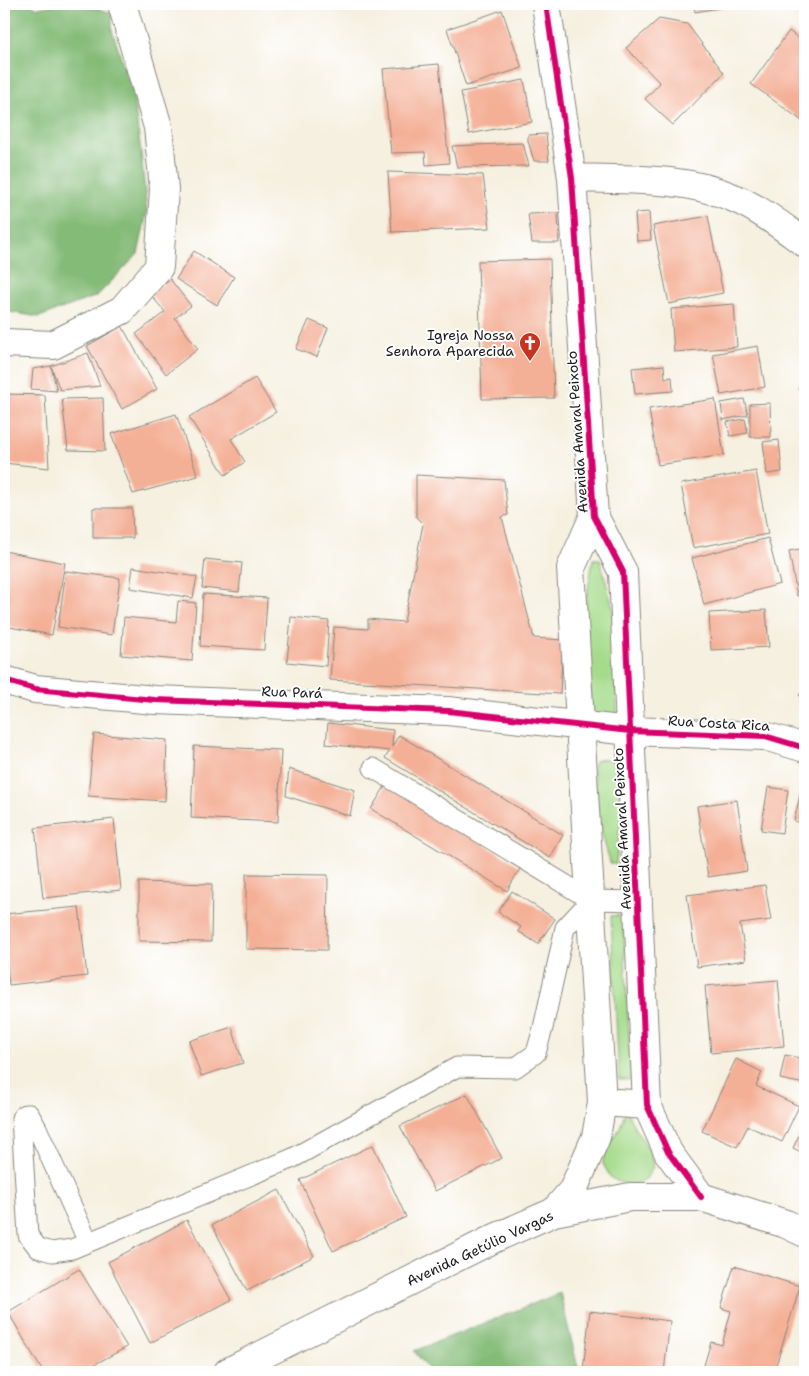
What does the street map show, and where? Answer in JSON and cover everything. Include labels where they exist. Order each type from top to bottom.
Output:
[{"type":"street","points":[[4,342],[52,345],[122,310],[160,267],[164,189],[158,126],[122,4]]},
{"type":"street","name":"Avenida Amaral Peixoto","points":[[546,4],[572,178],[594,516],[623,572],[647,1105],[668,1152],[702,1197]]},
{"type":"street","points":[[572,178],[657,180],[698,186],[735,198],[776,222],[805,243]]},
{"type":"street","name":"Avenida Amaral Peixoto","points":[[554,1212],[573,1190],[596,1137],[602,1102],[571,568],[594,516]]},
{"type":"street","name":"Rua Pará","points":[[4,680],[35,689],[155,700],[448,711],[630,731]]},
{"type":"street","name":"Rua Costa Rica","points":[[630,731],[765,736],[805,748]]},
{"type":"street","points":[[602,1102],[647,1105]]},
{"type":"street","name":"Avenida Getúlio Vargas","points":[[228,1372],[495,1238],[554,1212],[630,1196],[702,1197],[786,1224],[805,1233]]},
{"type":"lane","points":[[373,768],[591,900],[638,901]]},
{"type":"lane","points":[[88,1242],[37,1128],[29,1114],[25,1114],[21,1118],[28,1235],[38,1248],[52,1252],[88,1242],[293,1158],[457,1067],[515,1068],[536,1053],[565,928],[591,900]]},
{"type":"green space","points":[[4,4],[29,4],[38,8],[58,4],[85,4],[112,13],[112,30],[133,94],[141,152],[147,212],[138,254],[97,296],[39,317],[4,311]]},
{"type":"green space","points":[[593,559],[600,559],[613,608],[617,711],[614,717],[594,715],[591,709],[585,607]]},
{"type":"green space","points":[[602,759],[616,762],[622,769],[620,826],[616,864],[610,863],[600,826],[593,767],[595,761]]},
{"type":"green space","points":[[623,915],[631,1080],[619,1080],[611,916]]},
{"type":"green space","points":[[626,1110],[650,1151],[653,1167],[646,1179],[633,1185],[611,1178],[603,1164],[604,1150],[619,1130]]},
{"type":"green space","points":[[560,1293],[579,1372],[431,1372],[414,1351]]},
{"type":"building","points":[[694,4],[735,4],[735,5],[695,12]]},
{"type":"building","points":[[502,10],[522,68],[466,86],[447,29]]},
{"type":"building","points":[[659,19],[687,24],[724,73],[673,125],[645,99],[660,83],[626,48]]},
{"type":"building","points":[[789,31],[805,43],[805,123],[751,84]]},
{"type":"building","points":[[439,64],[449,163],[426,165],[425,152],[391,153],[383,69]]},
{"type":"building","points":[[524,80],[532,122],[469,134],[461,92]]},
{"type":"building","points":[[546,134],[549,161],[534,161],[528,135]]},
{"type":"building","points":[[523,143],[529,166],[457,167],[452,146]]},
{"type":"building","points":[[388,172],[483,175],[490,228],[392,232]]},
{"type":"building","points":[[649,212],[651,240],[637,241],[635,213]]},
{"type":"building","points":[[558,213],[559,243],[532,243],[528,214]]},
{"type":"building","points":[[708,216],[723,293],[669,304],[653,226]]},
{"type":"building","points":[[194,251],[234,277],[217,305],[176,279]]},
{"type":"building","points":[[550,259],[554,398],[482,399],[478,261]]},
{"type":"building","points":[[170,279],[191,306],[175,318],[198,349],[166,374],[136,334],[165,312],[150,294]]},
{"type":"building","points":[[734,304],[737,347],[674,352],[671,309]]},
{"type":"building","points":[[309,320],[328,328],[317,357],[296,349]]},
{"type":"building","points":[[122,326],[157,389],[122,409],[87,346]]},
{"type":"building","points":[[758,346],[765,387],[721,395],[713,354]]},
{"type":"building","points":[[88,353],[100,386],[60,390],[51,366]]},
{"type":"building","points":[[664,365],[665,378],[672,377],[673,391],[635,394],[632,368]]},
{"type":"building","points":[[51,366],[57,391],[31,389],[33,369]]},
{"type":"building","points":[[255,378],[276,412],[231,439],[245,462],[225,475],[189,417]]},
{"type":"building","points":[[805,383],[805,397],[798,388]]},
{"type":"building","points":[[4,394],[45,395],[49,468],[4,463]]},
{"type":"building","points":[[103,398],[105,451],[68,450],[62,399]]},
{"type":"building","points":[[715,399],[724,455],[658,465],[649,409]]},
{"type":"building","points":[[744,399],[748,415],[723,420],[721,403]]},
{"type":"building","points":[[770,403],[771,437],[750,437],[750,404]]},
{"type":"building","points":[[176,414],[198,476],[133,494],[111,434]]},
{"type":"building","points":[[745,419],[748,433],[730,436],[727,422]]},
{"type":"building","points":[[779,440],[782,472],[767,474],[763,442]]},
{"type":"building","points":[[756,471],[768,534],[693,548],[681,484]]},
{"type":"building","points":[[416,475],[504,480],[508,515],[502,517],[534,638],[563,640],[560,694],[330,680],[334,627],[368,629],[368,619],[404,622],[423,524],[416,517]]},
{"type":"building","points":[[93,508],[132,508],[133,538],[93,538]]},
{"type":"building","points":[[768,538],[780,584],[704,605],[692,558]]},
{"type":"building","points":[[805,548],[805,594],[797,596],[789,551]]},
{"type":"building","points":[[4,551],[65,563],[52,635],[4,626]]},
{"type":"building","points":[[205,559],[242,563],[239,592],[202,588]]},
{"type":"building","points":[[133,567],[197,577],[193,598],[130,588]]},
{"type":"building","points":[[66,571],[120,578],[112,635],[58,627]]},
{"type":"building","points":[[203,594],[267,598],[264,650],[200,646]]},
{"type":"building","points":[[178,601],[196,603],[192,661],[121,655],[124,617],[176,622]]},
{"type":"building","points":[[766,610],[769,647],[711,650],[709,613]]},
{"type":"building","points":[[291,617],[329,621],[326,666],[287,662]]},
{"type":"building","points":[[805,688],[805,700],[799,695]]},
{"type":"building","points":[[328,723],[393,730],[392,747],[399,735],[563,835],[550,858],[385,758],[390,751],[326,744]]},
{"type":"building","points":[[94,734],[167,740],[165,801],[88,796]]},
{"type":"building","points":[[194,746],[281,750],[278,822],[191,818]]},
{"type":"building","points":[[289,769],[355,790],[350,816],[286,796]]},
{"type":"building","points":[[386,785],[521,867],[507,891],[371,809]]},
{"type":"building","points":[[768,787],[788,790],[782,833],[761,830]]},
{"type":"building","points":[[801,791],[805,792],[805,824],[794,821]]},
{"type":"building","points":[[737,800],[747,871],[708,877],[697,806]]},
{"type":"building","points":[[114,819],[121,890],[43,898],[35,828]]},
{"type":"building","points":[[246,874],[328,875],[327,950],[246,949]]},
{"type":"building","points":[[139,882],[212,884],[211,942],[139,941]]},
{"type":"building","points":[[765,885],[771,920],[740,924],[746,960],[697,967],[687,895]]},
{"type":"building","points":[[512,891],[555,919],[538,944],[518,931],[521,927],[498,912]]},
{"type":"building","points":[[79,907],[87,976],[9,985],[4,937],[4,914]]},
{"type":"building","points":[[778,980],[784,1046],[711,1053],[705,986]]},
{"type":"building","points":[[232,1027],[243,1063],[201,1076],[189,1041]]},
{"type":"building","points":[[785,1055],[805,1059],[805,1084],[780,1079]]},
{"type":"building","points":[[736,1059],[762,1072],[756,1086],[799,1106],[782,1142],[748,1126],[737,1147],[702,1131]]},
{"type":"building","points":[[467,1094],[502,1158],[435,1191],[400,1126]]},
{"type":"building","points":[[805,1122],[805,1154],[793,1148]]},
{"type":"building","points":[[373,1145],[406,1217],[333,1251],[300,1180]]},
{"type":"building","points":[[279,1190],[314,1256],[247,1291],[212,1225]]},
{"type":"building","points":[[187,1220],[231,1300],[150,1343],[108,1262]]},
{"type":"building","points":[[734,1266],[800,1286],[774,1372],[702,1372],[711,1342],[722,1345],[731,1311],[721,1308]]},
{"type":"building","points":[[79,1269],[127,1347],[80,1372],[43,1372],[8,1312]]},
{"type":"building","points":[[590,1311],[670,1321],[664,1372],[583,1370]]},
{"type":"cycle path","points":[[546,4],[572,178],[594,516],[623,572],[647,1105],[668,1152],[701,1197]]},
{"type":"cycle path","points":[[4,680],[35,689],[155,700],[448,711],[630,731],[765,736],[805,748]]},
{"type":"place","name":"Igreja Nossa Senhora Aparecida","points":[[530,362]]}]
